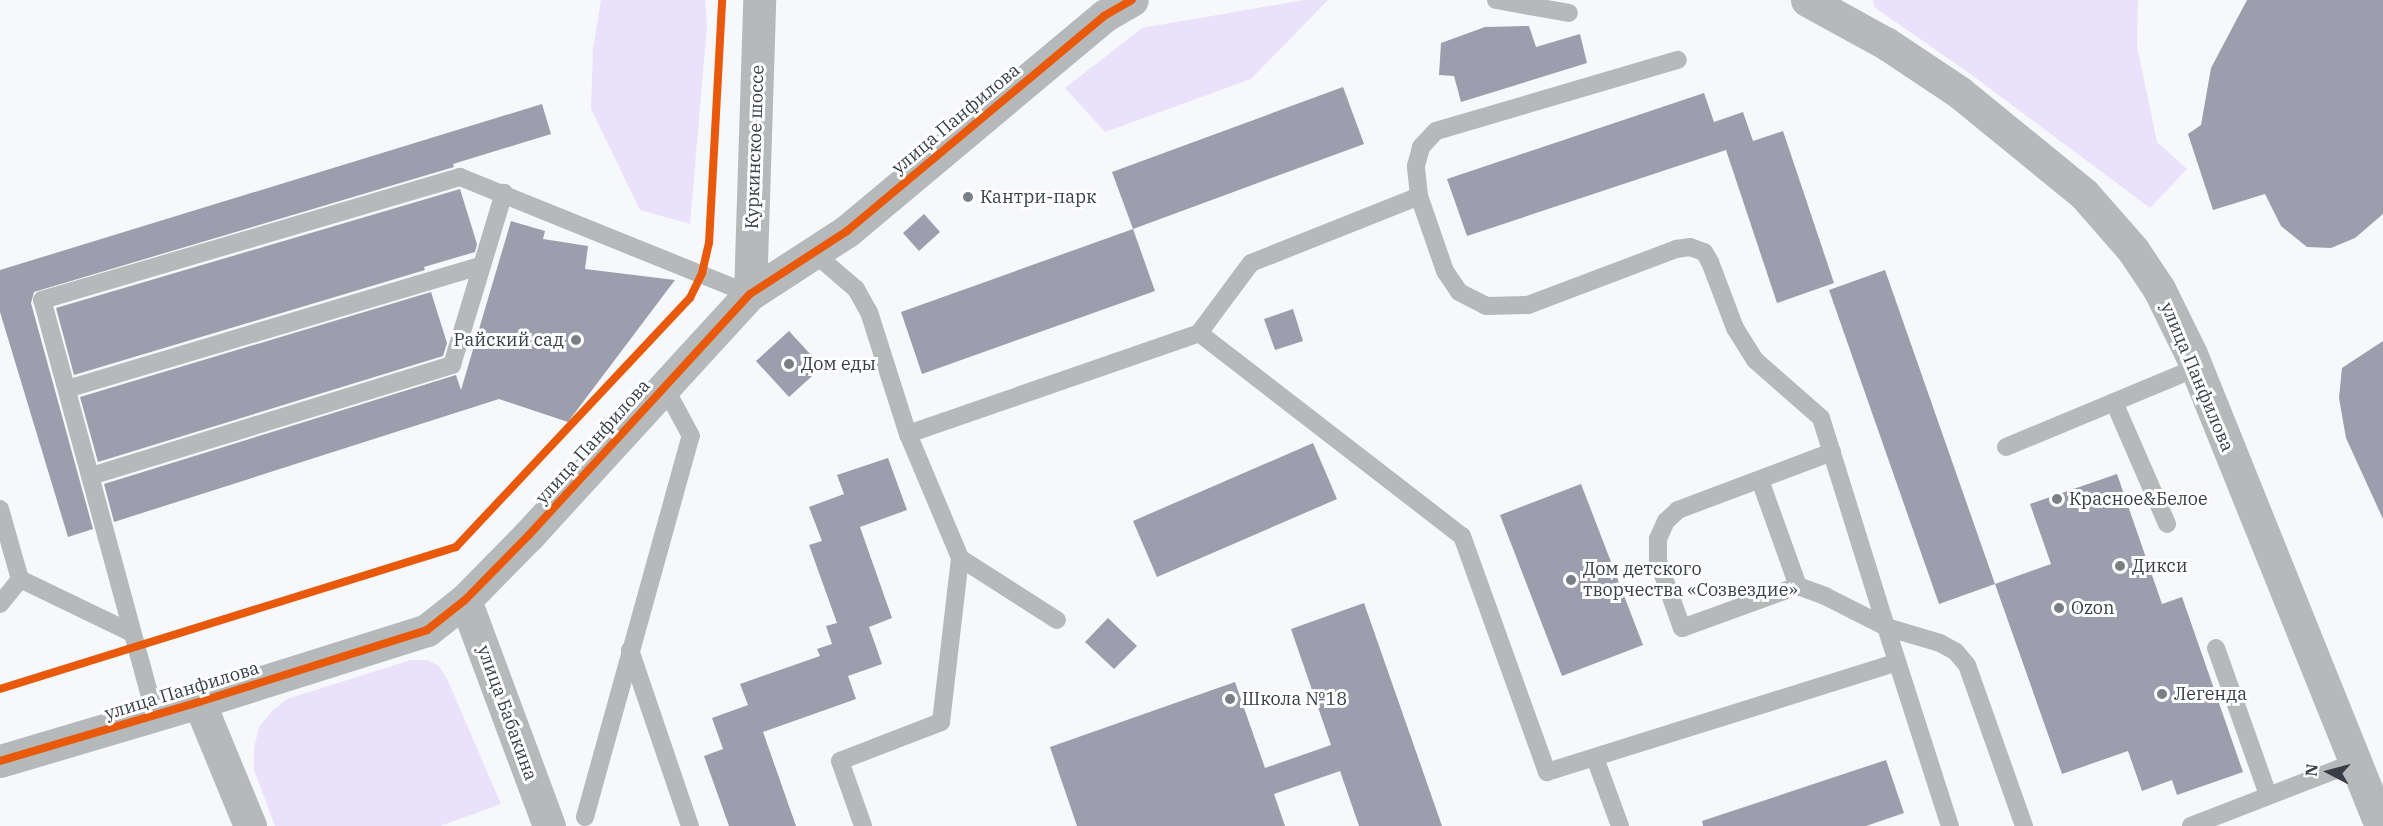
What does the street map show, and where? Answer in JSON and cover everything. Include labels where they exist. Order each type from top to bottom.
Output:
[{"type":"street","name":"Куркинское шоссе","points":[[750,294],[759,0]]},
{"type":"street","name":"улица Панфилова","points":[[0,761],[199,702],[427,630],[465,600],[750,294],[848,231],[1104,16],[1132,0]]},
{"type":"street","name":"улица Панфилова","points":[[1814,1],[1887,44],[1959,92],[2084,194],[2133,250],[2159,289],[2196,368],[2381,826]]},
{"type":"street","name":"улица Бабакина","points":[[465,600],[549,826]]},
{"type":"street","points":[[199,702],[250,826]]},
{"type":"lane","points":[[1496,0],[1569,13]]},
{"type":"lane","points":[[1678,60],[1436,131],[1420,147],[1416,166],[1419,196],[1445,271],[1459,292],[1486,306],[1528,304],[1676,249],[1690,247],[1704,252],[1735,328],[1755,360],[1821,418],[1950,826]]},
{"type":"lane","points":[[155,715],[42,300],[460,177],[750,294]]},
{"type":"lane","points":[[90,476],[452,365],[504,193]]},
{"type":"lane","points":[[909,434],[1199,333],[1251,263],[1419,196]]},
{"type":"lane","points":[[814,253],[856,289],[869,312],[909,434],[960,558],[941,722],[840,761],[863,826]]},
{"type":"lane","points":[[67,389],[482,265]]},
{"type":"lane","points":[[1199,333],[1462,536],[1546,772],[1897,662]]},
{"type":"lane","points":[[2006,447],[2196,368]]},
{"type":"lane","points":[[585,817],[691,436],[664,386]]},
{"type":"lane","points":[[2114,402],[2167,524]]},
{"type":"lane","points":[[1832,452],[1678,510],[1666,521],[1659,539],[1658,561],[1682,628],[1797,586],[1825,596],[1886,627],[1940,643],[1956,652],[1967,665],[2024,826]]},
{"type":"lane","points":[[1760,480],[1797,586]]},
{"type":"lane","points":[[0,509],[20,579],[132,633]]},
{"type":"lane","points":[[960,558],[1056,620]]},
{"type":"lane","points":[[0,604],[20,579]]},
{"type":"lane","points":[[2216,648],[2268,795]]},
{"type":"lane","points":[[630,650],[690,826]]},
{"type":"lane","points":[[1595,758],[1620,826]]},
{"type":"lane","points":[[2192,826],[2356,762]]},
{"type":"shaded area","points":[[601,0],[705,0],[707,26],[690,224],[640,210],[591,109],[593,48]]},
{"type":"shaded area","points":[[1304,0],[1328,0],[1251,79],[1105,132],[1065,88],[1142,28]]},
{"type":"shaded area","points":[[1873,0],[2138,0],[2137,46],[2157,142],[2187,169],[2150,208],[1969,73],[1874,7]]},
{"type":"shaded area","points":[[411,660],[427,660],[439,666],[448,681],[501,804],[440,826],[275,826],[254,770],[254,748],[259,727],[272,711],[287,699]]},
{"type":"building","points":[[2247,0],[2383,0],[2383,214],[2355,238],[2331,248],[2307,247],[2281,226],[2265,194],[2213,210],[2188,134],[2201,125],[2211,68]]},
{"type":"building","points":[[1529,26],[1536,47],[1580,34],[1587,63],[1461,102],[1454,76],[1439,75],[1441,43],[1485,27]]},
{"type":"building","points":[[1343,87],[1364,144],[1133,229],[1112,172]]},
{"type":"building","points":[[1704,93],[1714,122],[1743,112],[1753,141],[1783,131],[1834,283],[1777,303],[1726,150],[1467,236],[1447,179]]},
{"type":"building","points":[[542,104],[551,134],[453,164],[454,167],[34,292],[31,303],[93,529],[68,537],[0,312],[0,270]]},
{"type":"building","points":[[460,189],[477,244],[475,252],[424,267],[425,270],[74,375],[56,308]]},
{"type":"building","points":[[924,214],[940,232],[919,251],[903,233]]},
{"type":"building","points":[[511,221],[545,231],[543,239],[588,246],[585,269],[675,280],[568,422],[499,399],[114,522],[104,484],[456,375],[461,390]]},
{"type":"building","points":[[1133,229],[1155,291],[922,374],[901,312]]},
{"type":"building","points":[[1885,270],[1995,584],[1939,604],[1829,290]]},
{"type":"building","points":[[431,292],[447,343],[443,356],[98,462],[80,397]]},
{"type":"building","points":[[1293,309],[1303,341],[1275,350],[1264,319]]},
{"type":"building","name":"Дом еды","points":[[789,331],[822,367],[789,397],[756,361]]},
{"type":"building","points":[[2383,341],[2383,519],[2346,438],[2339,398],[2342,368]]},
{"type":"building","points":[[1313,443],[1337,499],[1157,577],[1133,521]]},
{"type":"building","points":[[888,458],[907,510],[860,527],[892,618],[869,627],[882,664],[848,676],[856,699],[763,732],[796,826],[729,826],[704,756],[723,749],[712,718],[748,705],[740,684],[820,656],[817,649],[832,644],[826,626],[837,623],[809,545],[822,541],[809,507],[844,494],[837,475]]},
{"type":"building","points":[[2117,474],[2162,604],[2182,597],[2243,772],[2177,795],[2172,780],[2142,791],[2128,751],[2062,774],[1995,584],[2051,564],[2030,504]]},
{"type":"building","name":"Дом детского творчества «Созвездие»","points":[[1581,484],[1643,645],[1562,676],[1500,515]]},
{"type":"building","points":[[1364,603],[1442,826],[1359,826],[1340,771],[1274,794],[1285,826],[1077,826],[1050,747],[1235,682],[1265,768],[1331,745],[1291,629]]},
{"type":"building","points":[[1108,618],[1137,646],[1114,669],[1085,642]]},
{"type":"building","points":[[1886,760],[1904,813],[1866,826],[1703,826],[1702,821]]},
{"type":"cycle path","points":[[0,689],[456,547],[690,298],[702,273],[709,243],[722,0]]},
{"type":"cycle path","points":[[0,761],[199,702],[427,630],[465,600],[528,536],[750,294],[847,231],[1104,16],[1132,0]]},
{"type":"place","name":"Кантри-парк","points":[[968,197]]},
{"type":"place","name":"Райский сад","points":[[576,340]]},
{"type":"place","name":"Дом еды","points":[[789,364]]},
{"type":"place","name":"Красное&Белое","points":[[2057,499]]},
{"type":"place","name":"Дикси","points":[[2120,566]]},
{"type":"place","name":"Дом детского творчества «Созвездие»","points":[[1571,580]]},
{"type":"place","name":"Ozon","points":[[2059,608]]},
{"type":"place","name":"Легенда","points":[[2162,694]]},
{"type":"place","name":"Школа №18","points":[[1230,699]]}]
